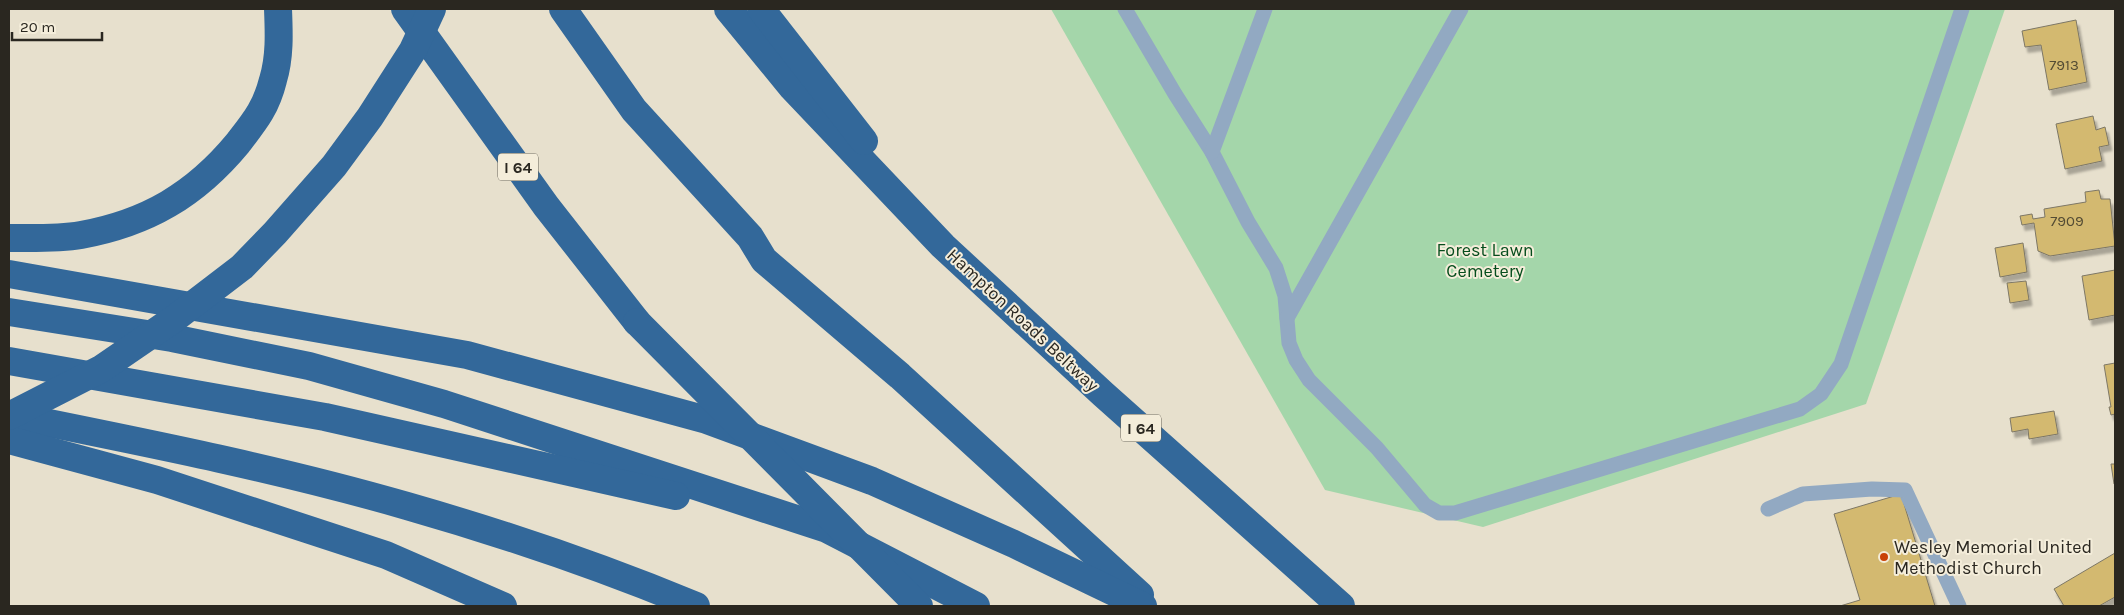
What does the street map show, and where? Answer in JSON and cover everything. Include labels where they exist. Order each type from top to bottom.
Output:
[{"type":"highway","points":[[9,238],[80,235],[134,221],[173,203],[201,182],[223,161],[260,115],[273,81],[280,48],[278,9]]},
{"type":"highway","name":"I 64","points":[[405,9],[546,206],[637,322],[919,606]]},
{"type":"highway","points":[[9,415],[101,369],[174,319],[242,267],[275,233],[334,166],[370,117],[413,50],[432,9]]},
{"type":"highway","points":[[563,9],[634,110],[750,237],[764,260],[900,376],[1152,606]]},
{"type":"highway","name":"Hampton Roads Beltway","points":[[728,9],[792,87],[943,246],[1103,394],[1341,606]]},
{"type":"highway","points":[[761,9],[943,246]]},
{"type":"highway","points":[[9,274],[467,355],[707,420],[872,481],[1014,544],[1143,606]]},
{"type":"highway","points":[[9,312],[172,338],[309,366],[444,404],[827,529],[976,606]]},
{"type":"highway","points":[[9,361],[325,416],[827,529]]},
{"type":"highway","points":[[9,415],[243,464],[405,505],[518,540],[629,578],[696,606]]},
{"type":"highway","points":[[9,440],[157,480],[386,555],[503,606]]},
{"type":"lane","points":[[1125,9],[1212,152],[1248,222],[1276,268],[1285,296],[1290,342],[1296,360],[1309,380],[1378,448],[1425,505],[1439,513],[1455,513],[1800,409],[1821,394],[1837,373],[1841,364],[1962,9]]},
{"type":"lane","points":[[1212,152],[1265,9]]},
{"type":"lane","points":[[1287,318],[1461,9]]},
{"type":"lane","points":[[1768,509],[1803,494],[1872,489],[1905,490],[1959,606]]},
{"type":"green space","name":"Forest Lawn Cemetery","points":[[1051,9],[2005,9],[1866,404],[1483,527],[1325,490]]},
{"type":"building","points":[[2076,20],[2087,82],[2049,90],[2041,45],[2025,47],[2022,31]]},
{"type":"building","points":[[2093,116],[2096,130],[2105,127],[2109,145],[2099,147],[2102,161],[2065,169],[2056,124]]},
{"type":"building","points":[[2099,190],[2101,199],[2110,199],[2115,246],[2050,256],[2038,251],[2034,223],[2022,225],[2020,216],[2032,214],[2033,219],[2045,217],[2044,209],[2086,202],[2085,192]]},
{"type":"building","points":[[2023,243],[2027,272],[2000,277],[1995,248]]},
{"type":"building","points":[[2115,270],[2115,315],[2089,320],[2082,276]]},
{"type":"building","points":[[2026,281],[2029,300],[2010,303],[2007,283]]},
{"type":"building","points":[[2115,363],[2115,414],[2111,415],[2104,365]]},
{"type":"building","points":[[2054,411],[2058,434],[2029,439],[2028,429],[2012,432],[2010,418]]},
{"type":"building","points":[[2111,464],[2115,464],[2115,484],[2114,484]]},
{"type":"building","name":"Wesley Memorial United Methodist Church","points":[[1901,494],[1935,606],[1840,606],[1860,600],[1834,514]]},
{"type":"building","points":[[2115,553],[2115,597],[2099,606],[2064,606],[2054,589]]},
{"type":"place","name":"Wesley Memorial United Methodist Church","points":[[1884,557]]}]
